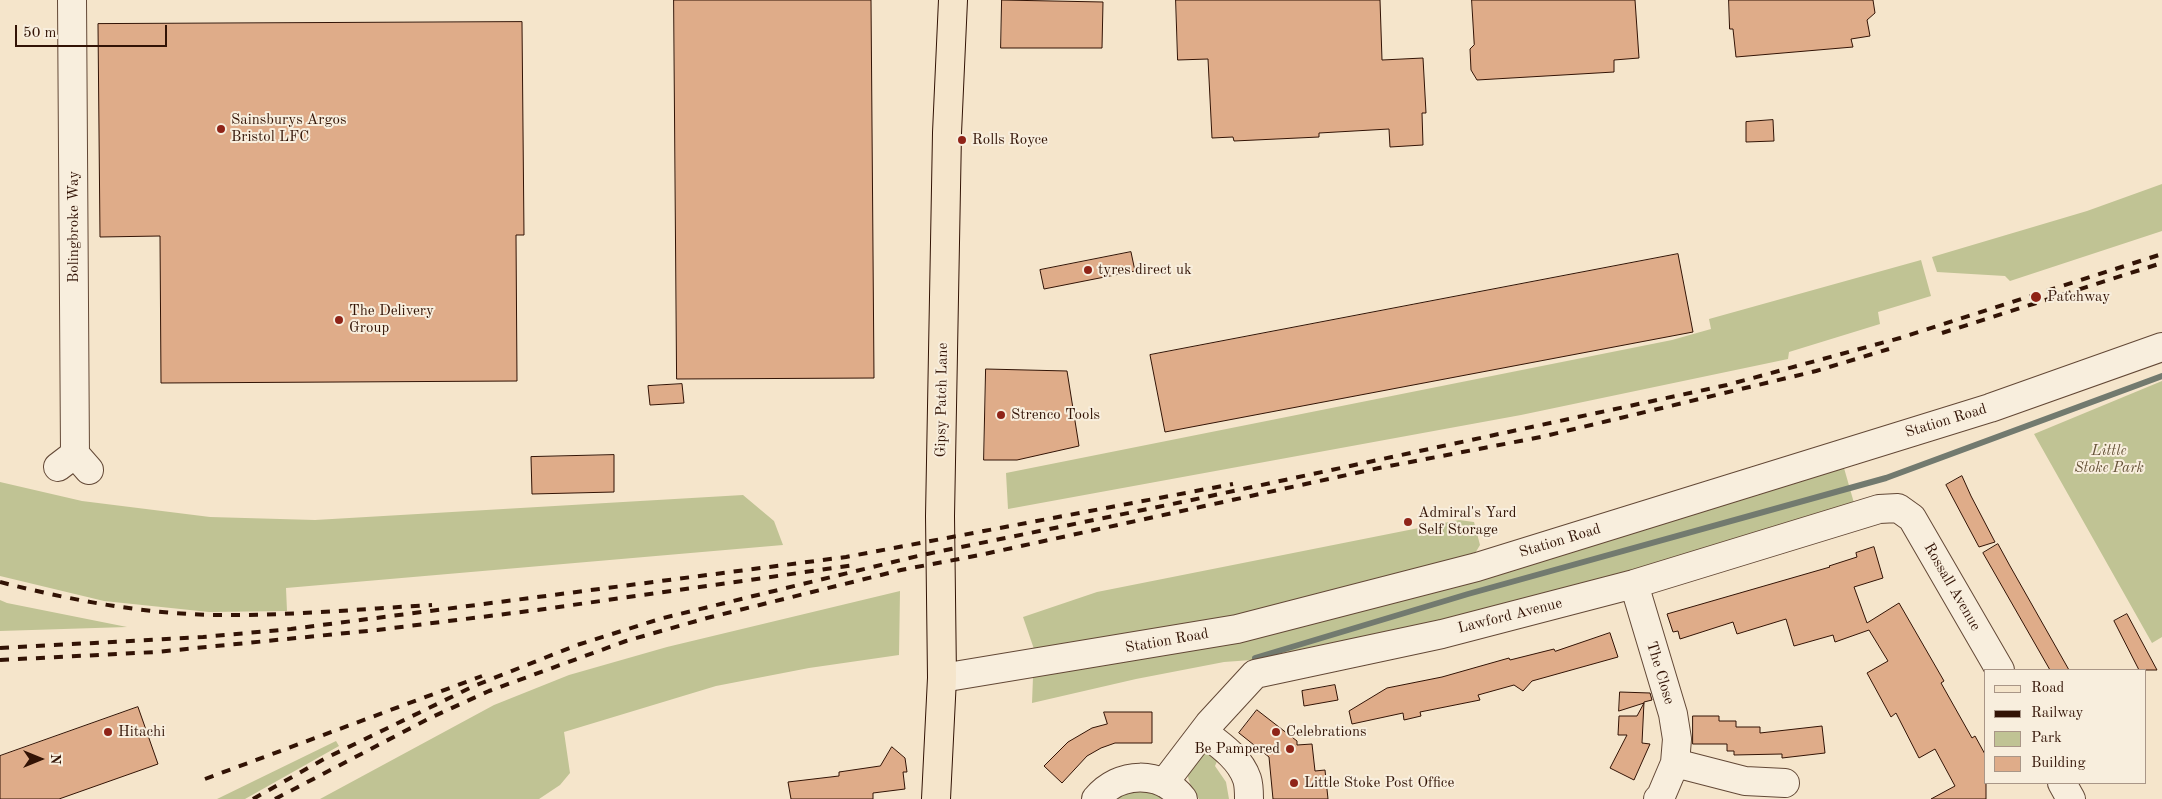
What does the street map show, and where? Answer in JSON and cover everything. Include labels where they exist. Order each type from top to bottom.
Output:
[{"type":"main road","name":"Gipsy Patch Lane","points":[[936,799],[942,678],[940,506],[947,133],[953,0]]},
{"type":"street","name":"Bolingbroke Way","points":[[72,0],[74,464]]},
{"type":"street","name":"Station Road","points":[[942,678],[1237,629],[1477,567],[1990,408],[2162,347]]},
{"type":"street","name":"Lawford Avenue","points":[[1174,791],[1203,732],[1255,674],[1442,634],[1634,584],[1880,508],[1898,508]]},
{"type":"street","name":"Rossall Avenue","points":[[1898,508],[1912,518],[1999,669]]},
{"type":"street","name":"The Close","points":[[1634,584],[1673,714],[1677,739],[1675,762],[1658,799]]},
{"type":"street","points":[[1203,732],[1221,745],[1238,763],[1247,778],[1249,799]]},
{"type":"street","points":[[1675,762],[1769,788]]},
{"type":"street","points":[[1096,799],[1116,782],[1132,777],[1148,778],[1174,791]]},
{"type":"street","points":[[2063,784],[2071,799]]},
{"type":"green space","points":[[2162,184],[2162,231],[2010,281],[2005,276],[1937,272],[1932,257],[2087,211]]},
{"type":"green space","points":[[1921,260],[1931,296],[1878,312],[1880,324],[1789,352],[1788,359],[1521,415],[1008,509],[1006,473],[1672,340],[1711,329],[1709,319]]},
{"type":"green space","name":"Little Stoke Park","points":[[2162,381],[2162,637],[2152,643],[2034,434]]},
{"type":"green space","points":[[1844,468],[1856,510],[1737,549],[1293,657],[1224,662],[1136,679],[1032,703],[1033,677],[1167,655]]},
{"type":"green space","points":[[0,482],[82,501],[210,517],[315,520],[743,495],[774,521],[783,545],[286,588],[287,611],[209,612],[104,601],[0,576]]},
{"type":"green space","points":[[1459,520],[1474,522],[1480,545],[1474,555],[1298,604],[1035,652],[1023,617],[1097,592]]},
{"type":"green space","points":[[900,591],[899,655],[809,668],[716,686],[564,732],[570,773],[560,785],[539,799],[320,799],[494,705],[569,675],[667,647]]},
{"type":"green space","points":[[0,600],[7,603],[127,627],[0,631]]},
{"type":"green space","points":[[336,741],[339,746],[245,799],[217,799]]},
{"type":"green space","points":[[1202,751],[1220,754],[1215,766],[1226,782],[1229,799],[1199,799],[1194,791],[1189,780],[1187,768]]},
{"type":"green space","points":[[1149,789],[1169,799],[1113,799],[1119,794]]},
{"type":"building","points":[[674,0],[871,0],[874,378],[677,379]]},
{"type":"building","points":[[1002,0],[1103,2],[1102,48],[1001,48]]},
{"type":"building","points":[[1176,0],[1380,0],[1382,60],[1423,58],[1426,113],[1422,113],[1423,145],[1390,147],[1389,129],[1319,133],[1319,137],[1234,141],[1233,137],[1212,138],[1208,59],[1178,60]]},
{"type":"building","points":[[1472,0],[1635,0],[1639,58],[1614,60],[1614,72],[1477,80],[1471,70],[1470,49],[1474,45]]},
{"type":"building","points":[[1729,0],[1873,0],[1875,13],[1867,20],[1870,36],[1851,39],[1853,47],[1736,57],[1733,29],[1730,29]]},
{"type":"building","points":[[522,22],[524,235],[516,235],[517,381],[161,383],[160,236],[100,237],[98,24]]},
{"type":"building","points":[[1773,120],[1774,141],[1746,142],[1746,122]]},
{"type":"building","name":"tyres direct uk","points":[[1131,252],[1135,271],[1044,289],[1040,270]]},
{"type":"building","points":[[1678,254],[1693,332],[1165,432],[1150,355]]},
{"type":"building","points":[[986,369],[1067,371],[1079,446],[1017,460],[984,460]]},
{"type":"building","points":[[682,384],[684,403],[650,405],[648,386]]},
{"type":"building","points":[[614,455],[614,492],[532,494],[531,457]]},
{"type":"building","points":[[1962,476],[1995,542],[1979,547],[1946,485]]},
{"type":"building","points":[[1998,544],[2068,669],[2049,669],[1983,553]]},
{"type":"building","points":[[1874,547],[1883,578],[1854,587],[1867,623],[1899,603],[1944,681],[1941,683],[1972,738],[1975,736],[1984,752],[1986,799],[1931,799],[1955,786],[1935,749],[1919,758],[1896,713],[1891,717],[1867,673],[1888,661],[1869,630],[1835,642],[1833,635],[1794,646],[1786,619],[1737,634],[1733,622],[1680,639],[1678,631],[1673,632],[1667,614],[1830,567],[1857,557],[1856,553]]},
{"type":"building","points":[[2127,614],[2157,670],[2138,669],[2114,621]]},
{"type":"building","points":[[1610,633],[1618,657],[1532,681],[1523,691],[1514,685],[1478,695],[1480,700],[1420,712],[1421,716],[1404,720],[1403,713],[1352,724],[1349,711],[1387,688],[1442,677],[1509,658],[1510,660],[1554,649],[1555,651]]},
{"type":"building","points":[[1335,685],[1338,700],[1304,706],[1302,691]]},
{"type":"building","points":[[1620,692],[1650,693],[1652,700],[1619,711]]},
{"type":"building","points":[[1644,703],[1642,743],[1650,744],[1634,780],[1610,768],[1627,735],[1618,735],[1619,716],[1637,716]]},
{"type":"building","name":"Hitachi","points":[[138,707],[158,764],[59,799],[0,799],[0,756]]},
{"type":"building","points":[[1257,710],[1297,741],[1297,745],[1312,744],[1315,771],[1325,770],[1328,799],[1273,799],[1269,757],[1239,733]]},
{"type":"building","points":[[1104,712],[1152,712],[1152,743],[1115,743],[1101,748],[1087,756],[1062,783],[1044,766],[1068,742],[1092,728],[1107,724]]},
{"type":"building","points":[[1693,716],[1719,716],[1719,721],[1736,721],[1736,727],[1760,727],[1760,733],[1822,726],[1825,753],[1782,758],[1782,754],[1734,755],[1734,751],[1727,751],[1727,744],[1693,744]]},
{"type":"building","points":[[892,747],[905,758],[907,772],[903,772],[905,789],[873,793],[873,799],[791,799],[788,782],[839,776],[839,772],[880,766]]},
{"type":"waterway","points":[[1255,658],[1468,594],[1886,478],[2162,376]]},
{"type":"railway","points":[[253,799],[324,759],[474,686],[577,645],[663,618],[922,555],[1187,501],[1727,385],[1900,338],[2162,254]]},
{"type":"railway","points":[[1942,333],[2162,263]]},
{"type":"railway","points":[[275,799],[430,718],[489,691],[626,641],[707,618],[901,570],[980,555],[1379,468],[1541,437],[1816,371],[1889,349]]},
{"type":"railway","points":[[0,648],[203,637],[291,629],[846,557],[1233,484]]},
{"type":"railway","points":[[0,660],[156,652],[377,630],[537,610],[855,565]]},
{"type":"railway","points":[[0,582],[53,595],[107,605],[189,614],[270,614],[432,605]]},
{"type":"railway","points":[[205,779],[482,676]]},
{"type":"place","name":"Sainsburys Argos Bristol LFC","points":[[221,129]]},
{"type":"place","name":"Rolls Royce","points":[[962,140]]},
{"type":"place","name":"tyres direct uk","points":[[1088,270]]},
{"type":"place","name":"Patchway","points":[[2036,297]]},
{"type":"place","name":"The Delivery Group","points":[[339,320]]},
{"type":"place","name":"Strenco Tools","points":[[1001,415]]},
{"type":"place","name":"Admiral's Yard Self Storage","points":[[1408,522]]},
{"type":"place","name":"Hitachi","points":[[108,732]]},
{"type":"place","name":"Celebrations","points":[[1276,732]]},
{"type":"place","name":"Be Pampered","points":[[1290,749]]},
{"type":"place","name":"Little Stoke Post Office","points":[[1294,783]]}]
